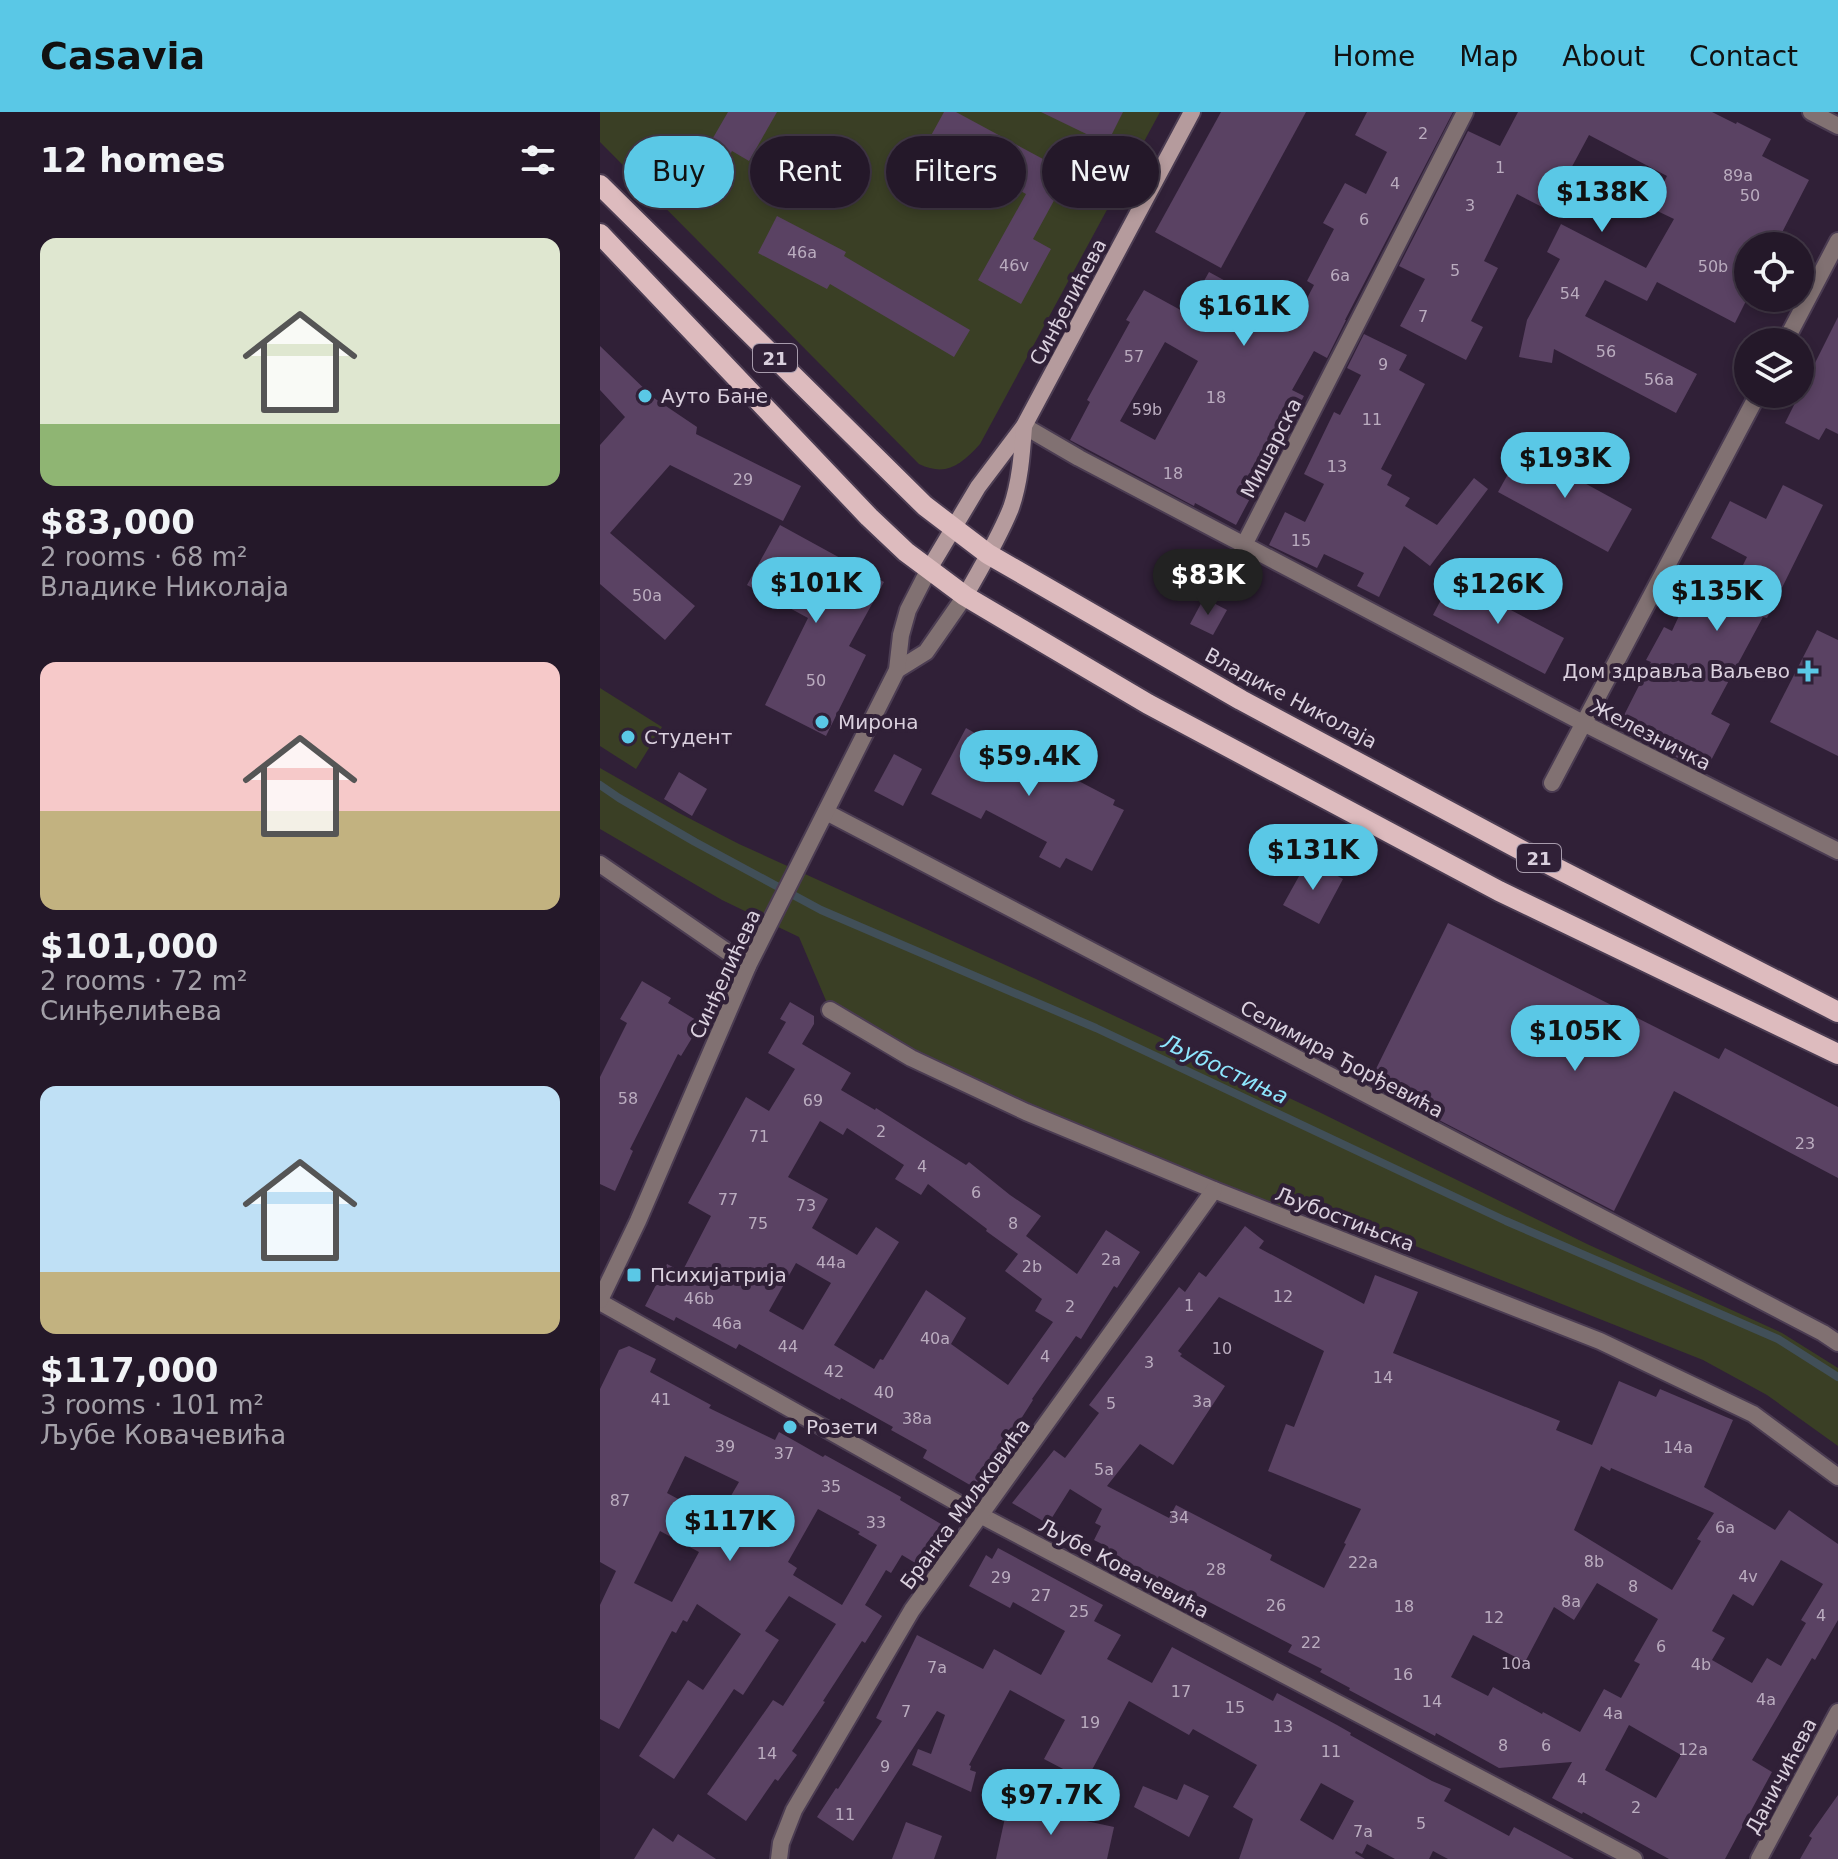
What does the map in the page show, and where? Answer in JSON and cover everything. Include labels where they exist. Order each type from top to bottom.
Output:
[{"type":"main road","name":"Синђелићева","points":[[929,569],[978,487],[1024,426],[1192,112]]},
{"type":"main road","name":"Владике Николаја","points":[[600,185],[925,506],[988,554],[1241,700],[1521,850],[1838,1012]]},
{"type":"main road","name":"21","points":[[600,234],[869,517],[906,552],[965,596],[1148,704],[1499,891],[1838,1054]]},
{"type":"main road","name":"Синђелићева","points":[[965,596],[1011,507],[1022,455],[1024,426]]},
{"type":"street","name":"Мишарска","points":[[1244,545],[1465,112]]},
{"type":"street","points":[[1811,112],[1838,126]]},
{"type":"street","points":[[1792,328],[1838,241]]},
{"type":"street","points":[[1552,783],[1751,408]]},
{"type":"street","name":"Железничка","points":[[1024,426],[1079,458],[1585,724],[1838,851]]},
{"type":"street","name":"Синђелићева","points":[[600,1301],[638,1221],[748,966],[897,670],[908,610],[929,569]]},
{"type":"street","name":"Синђелићева","points":[[897,670],[926,652],[965,596]]},
{"type":"street","name":"Селимира Ђорђевића","points":[[826,812],[1838,1343]]},
{"type":"street","points":[[600,864],[748,966]]},
{"type":"street","name":"Љубостињска","points":[[830,1010],[911,1058],[967,1086],[1214,1190],[1600,1341],[1753,1414],[1838,1477]]},
{"type":"street","name":"Бранка Миљковића","points":[[779,1859],[781,1843],[794,1810],[912,1610],[1214,1190]]},
{"type":"street","name":"Љубе Ковачевића","points":[[600,1301],[982,1516],[1634,1859]]},
{"type":"street","name":"Даничићева","points":[[1759,1859],[1838,1712]]},
{"type":"green space","points":[[600,112],[1160,112],[1147,136],[1042,136],[1042,208],[1108,208],[980,444],[959,463],[945,469],[919,464],[665,208],[734,208],[734,136],[624,136],[624,166],[600,142]]},
{"type":"green space","name":"Студент","points":[[600,688],[662,727],[636,769],[600,746]]},
{"type":"green space","points":[[600,768],[739,844],[1036,979],[1319,1112],[1587,1244],[1782,1333],[1838,1368],[1838,1446],[1767,1395],[1703,1360],[1370,1228],[1214,1190],[1026,1112],[830,1010],[799,937],[722,900],[600,829]]},
{"type":"building","points":[[728,112],[777,112],[763,136],[750,136],[749,161],[734,152],[734,136],[714,136]]},
{"type":"building","points":[[944,112],[956,112],[1000,136],[931,136]]},
{"type":"building","points":[[1041,112],[1123,112],[1111,136],[1090,136]]},
{"type":"building","points":[[1221,112],[1306,112],[1221,268],[1155,232]]},
{"type":"building","points":[[1367,112],[1453,112],[1327,358],[1314,351],[1292,390],[1304,396],[1236,525],[1070,440],[1090,402],[1087,400],[1130,322],[1126,320],[1144,290],[1186,313],[1209,272],[1253,296],[1248,305],[1291,329],[1314,285],[1307,281],[1334,229],[1323,223],[1345,183],[1366,194],[1387,152],[1355,135]],"holes":[[[1165,342],[1198,361],[1155,440],[1120,421]]]},
{"type":"building","points":[[1518,112],[1712,112],[1771,139],[1762,156],[1809,180],[1782,232],[1734,232],[1734,312],[1740,312],[1735,323],[1657,282],[1647,301],[1605,280],[1585,316],[1697,374],[1676,413],[1554,349],[1552,363],[1519,357],[1527,320],[1560,259],[1547,252],[1561,224],[1646,268],[1674,219],[1651,208],[1667,176],[1589,135],[1558,199],[1550,197],[1544,208],[1517,194],[1484,261],[1498,268],[1471,321],[1483,327],[1466,360],[1400,326],[1425,279],[1399,266],[1468,131],[1500,146]]},
{"type":"building","points":[[1026,150],[1042,158],[1042,208],[1050,208],[1033,239],[1051,249],[1021,304],[978,280],[1018,208],[1026,208]]},
{"type":"building","points":[[777,216],[846,252],[844,256],[970,330],[954,357],[830,284],[827,289],[758,253]]},
{"type":"building","points":[[1838,317],[1838,434],[1826,428],[1819,440],[1785,423],[1792,408],[1814,408],[1814,365]]},
{"type":"building","points":[[1364,334],[1407,355],[1399,370],[1425,384],[1381,469],[1392,475],[1387,485],[1410,498],[1405,506],[1437,525],[1474,478],[1488,489],[1430,566],[1404,546],[1379,597],[1357,586],[1364,573],[1324,554],[1317,568],[1269,545],[1285,512],[1305,522],[1324,484],[1304,474],[1334,412],[1340,415],[1361,375],[1347,368]]},
{"type":"building","points":[[600,346],[654,398],[697,427],[696,434],[801,486],[783,521],[670,465],[610,533],[695,606],[665,640],[600,584],[600,445],[625,417],[600,390]]},
{"type":"building","points":[[1522,449],[1632,509],[1608,552],[1498,492]]},
{"type":"building","points":[[1783,485],[1823,505],[1767,618],[1763,617],[1711,714],[1730,724],[1705,772],[1618,727],[1651,662],[1646,660],[1664,627],[1672,631],[1690,592],[1722,607],[1747,557],[1711,538],[1730,501],[1766,519]]},
{"type":"building","points":[[780,525],[884,582],[849,646],[866,655],[826,736],[765,705],[808,618],[747,585]]},
{"type":"building","points":[[1452,579],[1564,638],[1545,674],[1433,615]]},
{"type":"building","points":[[1204,598],[1227,610],[1213,635],[1190,624]]},
{"type":"building","points":[[1817,630],[1838,640],[1838,756],[1770,722]]},
{"type":"building","points":[[966,728],[980,736],[983,731],[1115,800],[1113,805],[1124,810],[1092,871],[1066,858],[1060,868],[1039,857],[1047,842],[986,810],[981,819],[931,794]]},
{"type":"building","points":[[894,754],[922,769],[903,806],[874,791]]},
{"type":"building","points":[[679,772],[707,789],[692,816],[664,799]]},
{"type":"building","points":[[1308,860],[1343,879],[1319,924],[1283,905]]},
{"type":"building","points":[[1448,923],[1719,1059],[1725,1048],[1838,1107],[1838,1178],[1674,1091],[1614,1211],[1439,1120],[1444,1108],[1375,1071]]},
{"type":"building","points":[[642,981],[671,998],[668,1003],[701,1023],[681,1056],[678,1054],[630,1149],[633,1151],[615,1191],[600,1184],[600,1077],[627,1023],[620,1019]]},
{"type":"building","points":[[790,1002],[814,1016],[814,1024],[802,1044],[851,1073],[841,1090],[876,1108],[966,1165],[969,1162],[1041,1216],[1026,1236],[1077,1274],[1106,1230],[1140,1252],[1117,1288],[1114,1286],[1081,1339],[1076,1336],[978,1483],[970,1485],[923,1458],[927,1450],[841,1398],[739,1344],[736,1349],[676,1317],[674,1321],[645,1306],[667,1264],[682,1272],[711,1216],[688,1203],[746,1097],[769,1111],[795,1069],[768,1053],[786,1022],[780,1019]],"holes":[[[820,1121],[843,1135],[847,1128],[904,1165],[895,1179],[921,1195],[928,1184],[1018,1254],[1005,1271],[1042,1299],[1035,1311],[1053,1322],[1008,1385],[951,1344],[966,1318],[926,1290],[883,1360],[880,1359],[874,1369],[834,1345],[899,1242],[876,1227],[857,1255],[812,1228],[828,1199],[788,1177]],[[796,1263],[831,1283],[803,1330],[769,1311]]]},
{"type":"building","points":[[1245,1226],[1264,1241],[1259,1248],[1364,1304],[1375,1275],[1418,1292],[1393,1353],[1560,1421],[1556,1430],[1592,1445],[1619,1381],[1656,1397],[1660,1389],[1733,1420],[1704,1487],[1775,1530],[1789,1510],[1838,1544],[1838,1620],[1752,1760],[1772,1772],[1725,1859],[1669,1859],[1552,1798],[1572,1762],[1499,1768],[1349,1690],[1320,1672],[1322,1669],[1288,1652],[1292,1645],[1159,1576],[1155,1582],[1103,1555],[1108,1547],[1094,1540],[1101,1526],[1095,1523],[1102,1509],[1070,1489],[1048,1524],[1012,1503],[1054,1450],[1065,1458],[1099,1413],[1089,1405],[1179,1287],[1185,1292],[1199,1272],[1206,1277]],"holes":[[[1219,1297],[1324,1351],[1294,1427],[1286,1424],[1268,1471],[1361,1509],[1324,1588],[1270,1560],[1272,1555],[1176,1505],[1169,1518],[1107,1486],[1140,1444],[1173,1465],[1225,1386],[1180,1356],[1182,1354],[1178,1351]],[[1601,1466],[1714,1513],[1697,1539],[1701,1541],[1672,1590],[1574,1530]],[[1781,1560],[1823,1584],[1801,1620],[1806,1623],[1781,1666],[1767,1658],[1752,1683],[1712,1660],[1725,1638],[1712,1631],[1733,1594],[1753,1606]],[[1597,1583],[1658,1619],[1634,1661],[1640,1664],[1621,1698],[1604,1689],[1580,1732],[1493,1687],[1488,1696],[1451,1677],[1473,1635],[1525,1662],[1554,1607],[1574,1620]],[[1629,1725],[1681,1755],[1656,1798],[1605,1770]]]},
{"type":"building","points":[[629,1346],[656,1359],[650,1372],[711,1405],[709,1408],[775,1440],[779,1432],[823,1457],[825,1455],[901,1497],[900,1500],[941,1524],[917,1564],[902,1555],[891,1573],[886,1570],[865,1605],[882,1616],[865,1643],[862,1641],[792,1751],[797,1755],[778,1781],[775,1779],[746,1821],[707,1794],[773,1700],[783,1706],[836,1624],[789,1596],[765,1631],[779,1640],[743,1695],[734,1689],[674,1779],[639,1756],[688,1680],[703,1690],[741,1634],[697,1604],[687,1622],[683,1620],[676,1633],[672,1631],[619,1729],[600,1719],[600,1605],[616,1571],[600,1562],[600,1389],[619,1350]],"holes":[[[685,1456],[739,1482],[717,1520],[667,1493]],[[818,1509],[877,1545],[842,1605],[793,1575],[797,1568],[788,1562]],[[660,1531],[699,1552],[672,1602],[634,1583]]]},
{"type":"building","points":[[998,1548],[1103,1605],[1094,1621],[1121,1635],[1107,1659],[1152,1683],[1172,1647],[1273,1701],[1277,1693],[1337,1725],[1451,1789],[1444,1801],[1509,1836],[1514,1827],[1574,1859],[1448,1859],[1433,1851],[1429,1859],[1395,1859],[1367,1844],[1362,1854],[1355,1853],[1365,1859],[1239,1859],[1253,1819],[1233,1807],[1257,1765],[1193,1729],[1189,1735],[1129,1701],[1086,1781],[1044,1759],[1065,1720],[1010,1690],[969,1765],[970,1770],[976,1772],[971,1792],[912,1765],[918,1749],[931,1754],[945,1715],[937,1711],[853,1841],[817,1817],[882,1721],[876,1718],[917,1635],[983,1669],[994,1649],[1041,1675],[1065,1631],[1013,1602],[1010,1608],[969,1586],[986,1555],[992,1559]],"holes":[[[1321,1783],[1354,1801],[1333,1840],[1300,1820]]]},
{"type":"building","points":[[1184,1784],[1209,1796],[1189,1837],[1134,1807],[1143,1786],[1177,1800]]},
{"type":"building","points":[[1838,1795],[1838,1859],[1800,1859],[1812,1838],[1809,1836]]},
{"type":"building","points":[[1008,1804],[1114,1827],[1107,1859],[996,1859]]},
{"type":"building","points":[[906,1822],[942,1836],[934,1859],[892,1859]]},
{"type":"building","points":[[653,1828],[673,1842],[678,1834],[716,1859],[634,1859]]},
{"type":"waterway","name":"Љубостиња","points":[[600,785],[695,842],[821,910],[1096,1028],[1506,1221],[1778,1339],[1838,1377]]},
{"type":"place","name":"Ауто Бане","points":[[645,396]]},
{"type":"place","name":"Дом здравља Ваљево","points":[[1808,671]]},
{"type":"place","name":"Мирона","points":[[822,722]]},
{"type":"place","name":"Студент","points":[[628,737]]},
{"type":"place","name":"Психијатрија","points":[[634,1275]]},
{"type":"place","name":"Розети","points":[[790,1427]]}]
